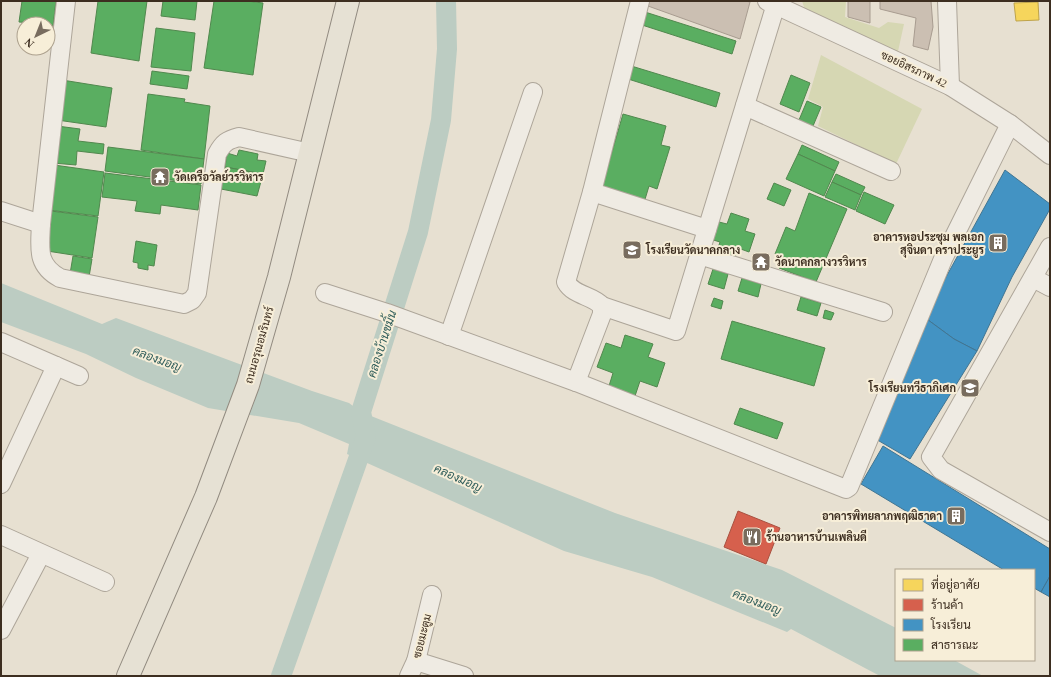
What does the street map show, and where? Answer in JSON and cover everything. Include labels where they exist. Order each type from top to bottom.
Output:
[{"type":"main road","name":"ถนนอรุณอมรินทร์","points":[[128,676],[206,497],[248,385],[274,295],[348,1]]},
{"type":"street","points":[[66,1],[41,224],[40,250],[42,261],[50,272],[58,277],[184,304],[192,300],[197,292],[217,154],[221,145],[227,139],[239,137],[310,153]]},
{"type":"street","points":[[640,1],[592,192],[566,282],[570,289],[597,300],[602,306],[676,331],[744,106],[772,2]]},
{"type":"street","points":[[946,1],[950,86]]},
{"type":"street","name":"ซอยอิสรภาพ 42","points":[[772,2],[950,86],[1010,124],[1050,155]]},
{"type":"street","points":[[449,336],[533,92]]},
{"type":"street","points":[[744,106],[892,171]]},
{"type":"street","points":[[325,293],[387,313],[576,382],[846,488],[851,484],[861,456],[943,259],[1010,124]]},
{"type":"street","points":[[592,192],[706,229]]},
{"type":"street","points":[[1,211],[41,224]]},
{"type":"street","points":[[1050,246],[931,457],[941,470],[1050,532]]},
{"type":"street","points":[[699,255],[883,312]]},
{"type":"street","points":[[1033,278],[1050,287]]},
{"type":"street","points":[[576,382],[602,314],[602,306]]},
{"type":"street","points":[[1,342],[79,376]]},
{"type":"street","points":[[1,484],[56,366]]},
{"type":"street","points":[[1,535],[105,582]]},
{"type":"street","points":[[1,630],[41,554]]},
{"type":"street","name":"ซอยมะตูม","points":[[412,668],[432,595]]},
{"type":"street","points":[[412,668],[464,676]]},
{"type":"green space","points":[[802,1],[846,1],[845,17],[879,28],[888,22],[904,24],[897,56],[807,16]]},
{"type":"green space","points":[[821,55],[922,109],[896,164],[818,126],[823,107],[808,99]]},
{"type":"water","name":"คลองมอญ","points":[[1,283],[102,324],[116,318],[312,391],[349,403],[361,412],[615,513],[782,570],[895,627],[895,661],[956,661],[983,676],[880,676],[791,629],[787,632],[652,577],[564,551],[347,454],[349,444],[299,423],[208,408],[136,378],[86,354],[1,322]]},
{"type":"building: ที่อยู่อาศัย","points":[[1038,2],[1039,20],[1016,21],[1014,3]]},
{"type":"building: ร้านค้า","name":"ร้านอาหารบ้านเพลินดี","points":[[738,511],[780,528],[766,564],[724,547]]},
{"type":"building: โรงเรียน","name":"อาคารหอประชุม พลเอก สุจินดา คราประยูร","points":[[1005,170],[1050,204],[1050,209],[1012,277],[977,351],[954,339],[924,317]]},
{"type":"building: โรงเรียน","points":[[924,317],[954,339],[977,351],[910,459],[874,438]]},
{"type":"building: โรงเรียน","name":"อาคารพิทยลาภพฤฒิธาดา","points":[[883,446],[1050,549],[1050,576],[1041,592],[1035,589],[1035,569],[1002,569],[861,484]]},
{"type":"building: โรงเรียน","points":[[1050,576],[1050,597],[1041,592]]},
{"type":"building: สาธารณะ","points":[[22,1],[56,1],[54,16],[20,16]]},
{"type":"building: สาธารณะ","points":[[98,1],[147,1],[139,61],[91,53]]},
{"type":"building: สาธารณะ","points":[[163,1],[197,1],[195,20],[161,16]]},
{"type":"building: สาธารณะ","points":[[214,1],[247,1],[263,3],[253,75],[204,68]]},
{"type":"building: สาธารณะ","points":[[645,12],[736,41],[732,54],[642,25]]},
{"type":"building: สาธารณะ","points":[[156,28],[195,33],[191,71],[151,67]]},
{"type":"building: สาธารณะ","points":[[628,65],[720,93],[716,107],[625,78]]},
{"type":"building: สาธารณะ","points":[[152,71],[189,76],[187,89],[150,84]]},
{"type":"building: สาธารณะ","points":[[791,75],[810,83],[799,112],[780,104]]},
{"type":"building: สาธารณะ","points":[[62,80],[112,88],[106,127],[57,120]]},
{"type":"building: สาธารณะ","points":[[148,94],[185,99],[184,102],[210,106],[204,159],[141,150]]},
{"type":"building: สาธารณะ","points":[[807,101],[821,107],[813,126],[799,120]]},
{"type":"building: สาธารณะ","points":[[623,114],[666,126],[661,145],[670,147],[657,189],[649,186],[643,206],[600,193]]},
{"type":"building: สาธารณะ","points":[[57,126],[80,129],[78,141],[104,144],[103,154],[77,151],[76,165],[53,163]]},
{"type":"building: สาธารณะ","points":[[802,145],[839,162],[835,171],[798,154]]},
{"type":"building: สาธารณะ","points":[[108,147],[204,159],[201,184],[105,171]]},
{"type":"building: สาธารณะ","points":[[239,150],[258,154],[257,160],[266,161],[263,174],[225,167],[227,153],[237,156]]},
{"type":"building: สาธารณะ","points":[[798,154],[835,171],[824,196],[786,179]]},
{"type":"building: สาธารณะ","points":[[54,165],[104,172],[98,216],[48,210]]},
{"type":"building: สาธารณะ","points":[[225,167],[263,174],[257,196],[221,189]]},
{"type":"building: สาธารณะ","points":[[105,173],[201,185],[198,210],[161,205],[160,214],[135,211],[137,201],[102,197]]},
{"type":"building: สาธารณะ","points":[[836,174],[865,187],[861,195],[832,182]]},
{"type":"building: สาธารณะ","points":[[832,182],[861,195],[855,210],[825,197]]},
{"type":"building: สาธารณะ","points":[[774,183],[791,190],[784,206],[767,199]]},
{"type":"building: สาธารณะ","points":[[864,192],[894,205],[885,224],[856,211]]},
{"type":"building: สาธารณะ","points":[[809,193],[847,209],[816,282],[779,268],[783,257],[775,254],[786,227],[795,231]]},
{"type":"building: สาธารณะ","points":[[51,211],[98,217],[92,258],[47,251]]},
{"type":"building: สาธารณะ","points":[[731,213],[749,219],[745,231],[755,234],[749,252],[738,248],[734,260],[716,254],[720,242],[710,239],[715,221],[727,224]]},
{"type":"building: สาธารณะ","points":[[136,241],[157,245],[154,266],[148,265],[148,270],[138,268],[138,263],[133,262]]},
{"type":"building: สาธารณะ","points":[[73,256],[92,259],[89,277],[70,274]]},
{"type":"building: สาธารณะ","points":[[713,269],[728,274],[724,289],[708,284]]},
{"type":"building: สาธารณะ","points":[[742,278],[761,284],[758,297],[738,291]]},
{"type":"building: สาธารณะ","points":[[801,297],[821,303],[817,316],[797,310]]},
{"type":"building: สาธารณะ","points":[[714,298],[723,301],[721,309],[711,306]]},
{"type":"building: สาธารณะ","points":[[825,310],[834,313],[831,320],[823,318]]},
{"type":"building: สาธารณะ","points":[[732,321],[825,348],[814,386],[721,359]]},
{"type":"building: สาธารณะ","points":[[625,335],[653,344],[648,357],[665,363],[657,387],[640,381],[635,396],[609,386],[613,373],[597,367],[606,343],[621,348]]},
{"type":"building: สาธารณะ","points":[[740,408],[783,423],[777,439],[734,424]]},
{"type":"building: อื่นๆ","points":[[649,1],[750,2],[740,39],[648,6]]},
{"type":"building: อื่นๆ","points":[[848,1],[870,1],[870,23],[848,17]]},
{"type":"building: อื่นๆ","points":[[880,1],[931,1],[933,27],[928,50],[913,46],[916,18],[880,9]]},
{"type":"waterway","name":"คลองบ้านขมิ้น","points":[[281,676],[366,437],[361,412],[418,232],[441,120],[447,49],[446,1]]},
{"type":"place","name":"วัดเครือวัลย์วรวิหาร","points":[[160,177]]},
{"type":"place","name":"อาคารหอประชุม พลเอก สุจินดา คราประยูร","points":[[998,243]]},
{"type":"place","name":"โรงเรียนวัดนาคกลาง","points":[[632,250]]},
{"type":"place","name":"วัดนาคกลางวรวิหาร","points":[[761,262]]},
{"type":"place","name":"โรงเรียนทวีธาภิเศก","points":[[970,388]]},
{"type":"place","name":"อาคารพิทยลาภพฤฒิธาดา","points":[[956,516]]},
{"type":"place","name":"ร้านอาหารบ้านเพลินดี","points":[[752,537]]}]
